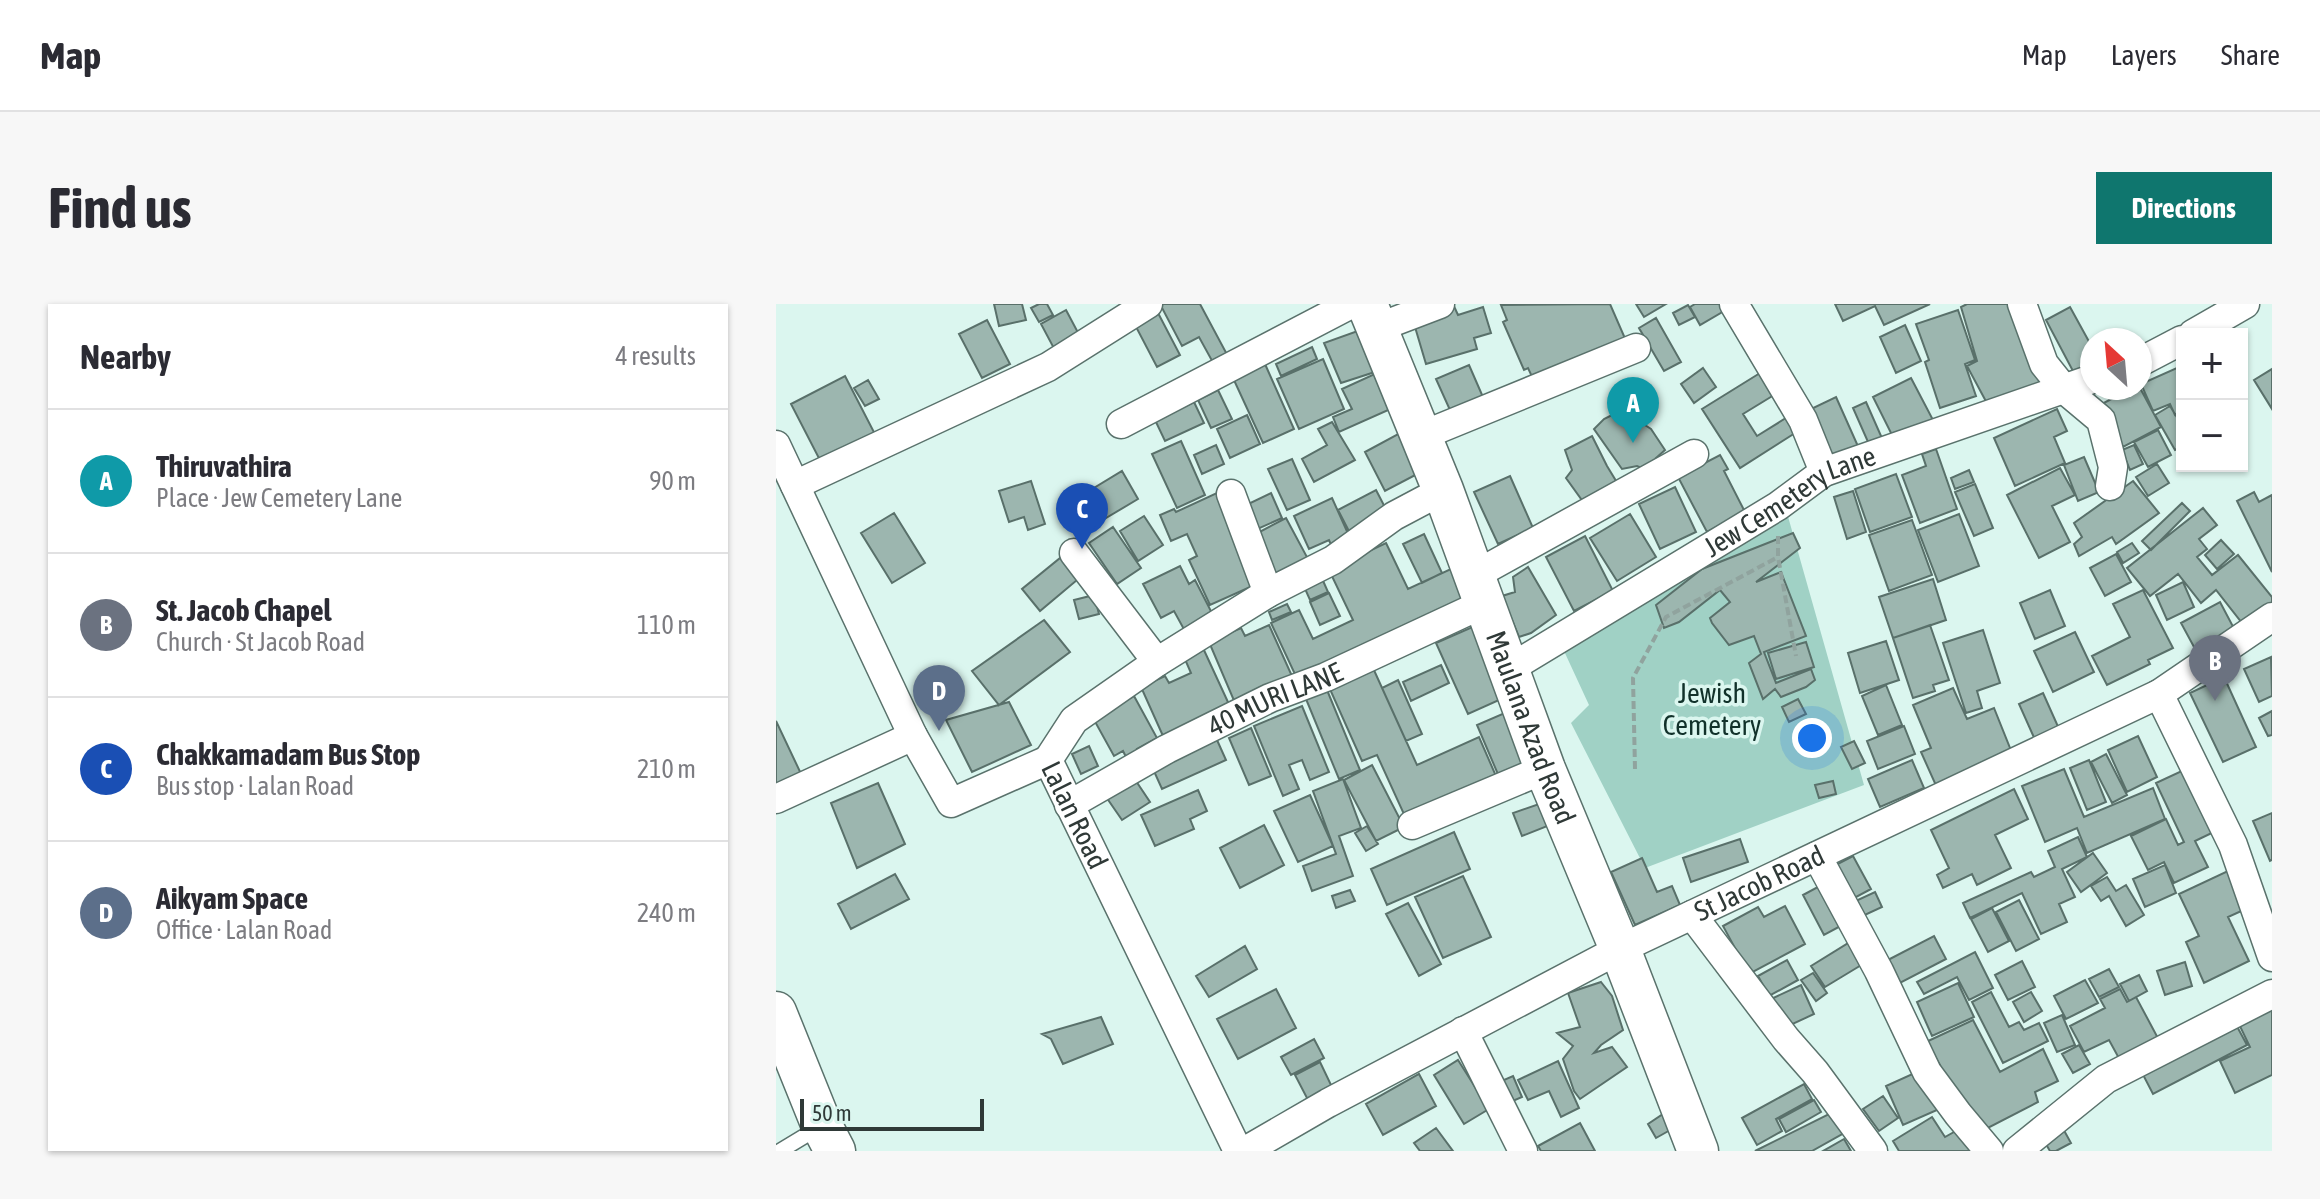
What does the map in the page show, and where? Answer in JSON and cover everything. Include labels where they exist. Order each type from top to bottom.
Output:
[{"type":"main road","name":"Maulana Azad Road","points":[[1365,312],[1443,490],[1545,769],[1620,949],[1698,1151]]},
{"type":"main road","points":[[776,1012],[829,1138]]},
{"type":"street","points":[[795,485],[1048,367],[1148,304]]},
{"type":"street","points":[[1121,424],[1365,312],[1440,304]]},
{"type":"street","points":[[1734,304],[1803,420],[1824,472]]},
{"type":"street","points":[[2022,304],[2044,364],[2064,389],[2101,420],[2113,467],[2110,486]]},
{"type":"street","points":[[2203,328],[2245,304]]},
{"type":"street","points":[[2152,356],[2176,343]]},
{"type":"street","points":[[1421,436],[1636,348]]},
{"type":"street","name":"Jew Cemetery Lane","points":[[1509,669],[1778,506],[1824,472],[2080,383]]},
{"type":"street","name":"Lalan Road","points":[[776,445],[913,736],[951,803],[1048,760],[1238,1151]]},
{"type":"street","name":"40 MURI LANE","points":[[1069,805],[1167,749],[1244,711],[1326,677],[1480,589],[1694,454]]},
{"type":"street","points":[[1048,760],[1074,720],[1157,662],[1268,593],[1333,560],[1394,516],[1443,490]]},
{"type":"street","points":[[1231,494],[1268,593]]},
{"type":"street","points":[[1074,553],[1157,662]]},
{"type":"street","name":"St Jacob Road","points":[[1245,1151],[1620,949],[2159,694],[2272,617]]},
{"type":"street","points":[[2159,694],[2233,845],[2272,957]]},
{"type":"street","points":[[776,799],[913,736]]},
{"type":"street","points":[[1412,825],[1545,769]]},
{"type":"street","points":[[1817,856],[1879,971],[1927,1072],[1989,1151]]},
{"type":"street","points":[[1692,915],[1873,1151]]},
{"type":"street","points":[[2017,1151],[2106,1079],[2272,994]]},
{"type":"street","points":[[1463,1031],[1523,1151]]},
{"type":"lane","points":[[780,1151],[829,1138]]},
{"type":"path","points":[[1778,506],[1778,557],[1796,656]]},
{"type":"path","points":[[1635,769],[1633,678],[1666,617],[1778,557]]},
{"type":"green space","name":"Jewish Cemetery","points":[[1787,513],[1864,785],[1645,868],[1571,723],[1589,705],[1564,651]]},
{"type":"building","points":[[994,304],[1022,304],[1026,320],[999,326]]},
{"type":"building","points":[[1047,304],[1053,315],[1039,322],[1031,308]]},
{"type":"building","points":[[1160,304],[1200,304],[1230,360],[1216,368],[1199,337],[1182,346]]},
{"type":"building","points":[[1453,304],[1458,315],[1483,307],[1491,333],[1474,338],[1477,349],[1426,364],[1412,317]]},
{"type":"building","points":[[1610,304],[1627,343],[1535,383],[1528,368],[1524,370],[1503,322],[1507,320],[1501,305]]},
{"type":"building","points":[[1636,304],[1666,304],[1644,317]]},
{"type":"building","points":[[1695,304],[1729,304],[1731,307],[1700,325],[1690,307]]},
{"type":"building","points":[[1835,304],[1930,304],[1884,325],[1875,306],[1843,321]]},
{"type":"building","points":[[1967,304],[2008,304],[2042,387],[1989,407],[1967,366],[1977,361],[1961,307]]},
{"type":"building","points":[[1688,305],[1695,317],[1679,325],[1673,313]]},
{"type":"building","points":[[2070,307],[2082,328],[2080,370],[2074,373],[2046,320]]},
{"type":"building","points":[[1066,310],[1083,342],[1058,356],[1041,324]]},
{"type":"building","points":[[1958,310],[1975,360],[1965,364],[1976,396],[1940,408],[1925,362],[1929,360],[1916,324]]},
{"type":"building","points":[[1157,311],[1180,355],[1157,367],[1134,323]]},
{"type":"building","points":[[1656,318],[1681,362],[1664,371],[1639,328]]},
{"type":"building","points":[[987,320],[1010,364],[982,378],[959,334]]},
{"type":"building","points":[[1905,325],[1921,361],[1896,373],[1880,337]]},
{"type":"building","points":[[1366,328],[1381,370],[1341,383],[1324,343]]},
{"type":"building","points":[[1312,347],[1317,359],[1281,376],[1276,364]]},
{"type":"building","points":[[1323,359],[1344,409],[1299,429],[1277,379]]},
{"type":"building","points":[[1265,364],[1294,429],[1263,443],[1233,378]]},
{"type":"building","points":[[1469,365],[1486,404],[1454,419],[1436,379]]},
{"type":"building","points":[[1703,368],[1716,387],[1694,403],[1681,384]]},
{"type":"building","points":[[2176,368],[2176,415],[2170,404],[2153,411],[2148,400],[2152,400],[2152,379]]},
{"type":"building","points":[[2272,369],[2272,409],[2254,380]]},
{"type":"building","points":[[1379,372],[1395,407],[1339,432],[1333,417],[1352,409],[1342,389]]},
{"type":"building","points":[[1760,373],[1774,395],[1743,414],[1757,436],[1794,413],[1803,428],[1740,468],[1702,409]]},
{"type":"building","points":[[845,376],[878,440],[824,468],[791,404]]},
{"type":"building","points":[[1911,378],[1933,420],[1894,439],[1873,397]]},
{"type":"building","points":[[868,380],[879,399],[865,406],[854,388]]},
{"type":"building","points":[[1218,390],[1232,419],[1211,428],[1198,400]]},
{"type":"building","points":[[1836,397],[1861,453],[1834,465],[1809,410]]},
{"type":"building","points":[[2109,400],[2146,400],[2161,427],[2123,447],[2100,405]]},
{"type":"building","points":[[1194,402],[1204,423],[1165,441],[1155,420]]},
{"type":"building","points":[[1866,402],[1885,445],[1872,451],[1853,408]]},
{"type":"building","points":[[2170,406],[2176,416],[2176,450],[2175,450],[2155,415]]},
{"type":"building","points":[[2057,409],[2067,431],[2054,437],[2065,463],[2015,486],[1994,438]]},
{"type":"building","points":[[1616,413],[1621,418],[1637,420],[1651,429],[1665,450],[1656,458],[1660,462],[1644,469],[1637,466],[1622,469],[1594,429]]},
{"type":"building","points":[[1247,415],[1260,444],[1230,458],[1217,429]]},
{"type":"building","points":[[1332,422],[1355,460],[1314,482],[1302,459],[1327,445],[1318,429]]},
{"type":"building","points":[[2158,430],[2171,455],[2148,467],[2134,442]]},
{"type":"building","points":[[1400,433],[1421,472],[1385,491],[1365,452]]},
{"type":"building","points":[[1592,436],[1621,489],[1584,503],[1566,478],[1572,470],[1565,450]]},
{"type":"building","points":[[1181,441],[1205,495],[1177,508],[1152,454]]},
{"type":"building","points":[[1216,445],[1224,464],[1202,474],[1194,455]]},
{"type":"building","points":[[2134,445],[2143,464],[2130,470],[2122,450]]},
{"type":"building","points":[[1936,449],[1957,509],[1920,523],[1902,475],[1926,466],[1922,454]]},
{"type":"building","points":[[1720,455],[1728,469],[1724,471],[1745,512],[1707,532],[1678,477]]},
{"type":"building","points":[[2084,457],[2099,492],[2078,501],[2064,465]]},
{"type":"building","points":[[1292,459],[1310,500],[1287,510],[1268,469]]},
{"type":"building","points":[[2157,464],[2169,483],[2148,496],[2136,477]]},
{"type":"building","points":[[2060,468],[2075,495],[2052,506],[2070,542],[2039,558],[2007,495]]},
{"type":"building","points":[[1969,470],[1974,482],[1955,489],[1951,478]]},
{"type":"building","points":[[1122,471],[1138,499],[1096,524],[1079,497]]},
{"type":"building","points":[[1896,474],[1912,517],[1870,532],[1855,489]]},
{"type":"building","points":[[1510,476],[1533,528],[1498,544],[1474,492]]},
{"type":"building","points":[[1031,481],[1045,524],[1028,530],[1024,517],[1009,522],[999,491]]},
{"type":"building","points":[[2133,481],[2159,513],[2116,544],[2112,537],[2079,556],[2074,544],[2082,537],[2074,523]]},
{"type":"building","points":[[1975,484],[1993,528],[1974,536],[1955,492]]},
{"type":"building","points":[[1675,487],[1696,532],[1660,549],[1639,504]]},
{"type":"building","points":[[1376,490],[1390,517],[1352,537],[1338,510]]},
{"type":"building","points":[[1853,491],[1866,532],[1847,539],[1834,497]]},
{"type":"building","points":[[1219,492],[1257,584],[1210,605],[1189,560],[1197,556],[1187,534],[1171,541],[1160,515],[1174,509],[1176,512]]},
{"type":"building","points":[[2254,492],[2259,502],[2272,495],[2272,572],[2237,501]]},
{"type":"building","points":[[1271,493],[1282,518],[1253,531],[1242,507]]},
{"type":"building","points":[[1332,498],[1350,538],[1332,547],[1329,540],[1309,549],[1294,516]]},
{"type":"building","points":[[2182,503],[2190,511],[2151,550],[2142,541]]},
{"type":"building","points":[[2203,508],[2217,525],[2199,539],[2207,549],[2197,557],[2212,575],[2238,555],[2272,597],[2272,607],[2246,628],[2216,590],[2201,603],[2178,574],[2150,596],[2127,568]]},
{"type":"building","points":[[894,513],[925,563],[892,583],[861,533]]},
{"type":"building","points":[[1630,514],[1656,557],[1617,581],[1590,538]]},
{"type":"building","points":[[1959,514],[1979,566],[1938,582],[1918,530]]},
{"type":"building","points":[[1144,516],[1163,545],[1138,561],[1120,531]]},
{"type":"building","points":[[1286,518],[1308,559],[1272,579],[1250,537]]},
{"type":"building","points":[[1912,520],[1932,575],[1889,591],[1869,535]]},
{"type":"building","points":[[1113,527],[1141,568],[1117,584],[1089,543]]},
{"type":"building","points":[[1793,533],[1800,548],[1756,582],[1781,572],[1806,636],[1764,652],[1776,683],[1811,669],[1815,680],[1781,697],[1775,689],[1763,699],[1749,663],[1761,654],[1754,636],[1729,645],[1710,618],[1730,602],[1720,590],[1679,622],[1664,628],[1656,605],[1702,569]]},
{"type":"building","points":[[1424,534],[1442,573],[1422,583],[1403,544]]},
{"type":"building","points":[[1585,536],[1613,591],[1574,611],[1546,557]]},
{"type":"building","points":[[2221,540],[2234,554],[2217,569],[2205,555]]},
{"type":"building","points":[[1386,543],[1408,589],[1453,568],[1467,598],[1300,685],[1271,623],[1299,610],[1313,639],[1353,620],[1329,570]]},
{"type":"building","points":[[2132,543],[2139,553],[2123,563],[2117,552]]},
{"type":"building","points":[[1065,554],[1083,575],[1040,611],[1022,589]]},
{"type":"building","points":[[2116,554],[2131,582],[2105,596],[2090,568]]},
{"type":"building","points":[[1180,566],[1189,584],[1195,580],[1215,619],[1186,633],[1174,611],[1161,618],[1143,584]]},
{"type":"building","points":[[1528,567],[1556,615],[1531,633],[1519,637],[1502,596],[1515,592],[1513,577]]},
{"type":"building","points":[[1320,574],[1328,592],[1310,600],[1302,582]]},
{"type":"building","points":[[1933,579],[1946,620],[1893,638],[1879,597]]},
{"type":"building","points":[[2183,582],[2194,607],[2167,620],[2156,595]]},
{"type":"building","points":[[2050,590],[2065,626],[2035,639],[2020,603]]},
{"type":"building","points":[[2143,590],[2173,648],[2148,660],[2150,664],[2107,685],[2092,656],[2130,637],[2113,604]]},
{"type":"building","points":[[1329,593],[1340,616],[1320,625],[1310,602]]},
{"type":"building","points":[[1094,595],[1099,614],[1079,619],[1074,600]]},
{"type":"building","points":[[2220,602],[2238,636],[2200,658],[2181,623]]},
{"type":"building","points":[[1287,604],[1291,612],[1272,620],[1269,612]]},
{"type":"building","points":[[1044,620],[1070,652],[999,705],[972,671]]},
{"type":"building","points":[[1269,625],[1296,685],[1238,710],[1209,642],[1241,628],[1245,636]]},
{"type":"building","points":[[1477,625],[1508,696],[1468,714],[1436,643]]},
{"type":"building","points":[[1930,625],[1949,680],[1933,685],[1935,691],[1913,698],[1893,638]]},
{"type":"building","points":[[1983,630],[2000,683],[1977,691],[1982,708],[1966,713],[1943,643]]},
{"type":"building","points":[[2075,632],[2094,672],[2053,692],[2034,651]]},
{"type":"building","points":[[1886,641],[1899,680],[1860,693],[1848,653]]},
{"type":"building","points":[[1806,642],[1814,667],[1776,679],[1768,653]]},
{"type":"building","points":[[1203,648],[1233,713],[1163,736],[1141,687],[1165,676],[1169,683],[1191,673],[1184,657]]},
{"type":"building","points":[[2271,657],[2272,696],[2259,702],[2244,669]]},
{"type":"building","points":[[1441,665],[1449,683],[1411,701],[1403,682]]},
{"type":"building","points":[[1373,668],[1417,765],[1479,737],[1499,783],[1408,823],[1377,755],[1362,761],[1329,687]]},
{"type":"building","points":[[2224,677],[2256,747],[2223,762],[2190,693]]},
{"type":"building","points":[[1398,680],[1422,734],[1406,741],[1382,688]]},
{"type":"building","points":[[1886,685],[1902,725],[1878,735],[1862,696]]},
{"type":"building","points":[[1953,688],[1967,719],[1994,708],[2014,758],[1938,790],[1921,752],[1931,748],[1913,705]]},
{"type":"building","points":[[1327,690],[1360,770],[1339,779],[1306,699]]},
{"type":"building","points":[[2043,693],[2060,731],[2036,742],[2019,704]]},
{"type":"building","points":[[1134,696],[1157,738],[1137,749],[1142,759],[1130,765],[1123,751],[1114,756],[1093,718]]},
{"type":"building","points":[[1798,699],[1806,714],[1789,722],[1782,707]]},
{"type":"building","points":[[1009,702],[1031,745],[972,772],[946,720]]},
{"type":"building","points":[[1302,706],[1329,772],[1310,780],[1302,760],[1289,765],[1299,789],[1283,796],[1254,726]]},
{"type":"building","points":[[2272,711],[2272,735],[2268,736],[2259,718]]},
{"type":"building","points":[[1507,712],[1530,767],[1500,779],[1477,725]]},
{"type":"building","points":[[776,721],[803,778],[776,791]]},
{"type":"building","points":[[1904,726],[1915,754],[1878,769],[1867,741]]},
{"type":"building","points":[[1251,728],[1271,776],[1249,785],[1229,738]]},
{"type":"building","points":[[2138,736],[2157,777],[2127,792],[2108,750]]},
{"type":"building","points":[[1217,740],[1226,760],[1162,789],[1153,769]]},
{"type":"building","points":[[1854,741],[1865,763],[1852,769],[1841,747]]},
{"type":"building","points":[[1089,746],[1098,766],[1081,774],[1072,754]]},
{"type":"building","points":[[2106,754],[2127,795],[2112,803],[2091,762]]},
{"type":"building","points":[[1912,760],[1924,788],[1880,807],[1868,779]]},
{"type":"building","points":[[2089,760],[2106,802],[2087,810],[2070,768]]},
{"type":"building","points":[[1372,765],[1404,827],[1376,841],[1344,780]]},
{"type":"building","points":[[2064,769],[2084,817],[2153,788],[2165,819],[2087,853],[2077,828],[2045,842],[2022,786]]},
{"type":"building","points":[[2186,769],[2218,830],[2195,841],[2208,867],[2174,883],[2164,862],[2148,870],[2131,836],[2166,819],[2178,845],[2184,842],[2156,783]]},
{"type":"building","points":[[1130,772],[1150,802],[1122,820],[1102,791]]},
{"type":"building","points":[[1343,779],[1361,828],[1339,836],[1353,876],[1312,891],[1303,866],[1336,854],[1313,791]]},
{"type":"building","points":[[1833,781],[1836,794],[1819,798],[1815,785]]},
{"type":"building","points":[[878,783],[905,844],[857,868],[831,803]]},
{"type":"building","points":[[2014,789],[2028,819],[1995,835],[2011,868],[1977,885],[1972,874],[1943,888],[1937,875],[1949,868],[1931,830]]},
{"type":"building","points":[[1198,790],[1207,811],[1190,819],[1194,829],[1155,846],[1141,815]]},
{"type":"building","points":[[1310,795],[1333,846],[1298,862],[1274,811]]},
{"type":"building","points":[[1542,803],[1550,825],[1522,836],[1513,813]]},
{"type":"building","points":[[2272,813],[2272,860],[2270,861],[2253,821]]},
{"type":"building","points":[[1264,825],[1284,865],[1240,888],[1220,848]]},
{"type":"building","points":[[1367,826],[1378,844],[1366,851],[1355,833]]},
{"type":"building","points":[[1454,832],[1470,869],[1387,905],[1371,869]]},
{"type":"building","points":[[2078,837],[2087,857],[2062,869],[2075,897],[2059,904],[2067,922],[2041,934],[2022,893],[1970,918],[1963,903],[2031,872],[2034,877],[2055,867],[2048,851]]},
{"type":"building","points":[[1740,839],[1748,862],[1691,882],[1683,858]]},
{"type":"building","points":[[2093,853],[2107,873],[2081,892],[2067,872]]},
{"type":"building","points":[[1853,856],[1871,889],[1845,903],[1828,869]]},
{"type":"building","points":[[1642,858],[1657,892],[1672,886],[1680,905],[1635,925],[1611,872]]},
{"type":"building","points":[[2165,865],[2176,893],[2145,907],[2133,879]]},
{"type":"building","points":[[2230,870],[2248,908],[2228,917],[2249,961],[2204,983],[2186,942],[2199,936],[2179,894]]},
{"type":"building","points":[[895,874],[909,899],[851,929],[838,904]]},
{"type":"building","points":[[1463,876],[1491,937],[1443,958],[1415,897]]},
{"type":"building","points":[[2107,877],[2116,891],[2126,885],[2144,915],[2126,926],[2109,896],[2101,901],[2091,886]]},
{"type":"building","points":[[1827,882],[1848,922],[1824,935],[1803,895]]},
{"type":"building","points":[[1350,890],[1355,901],[1336,908],[1332,896]]},
{"type":"building","points":[[1875,892],[1882,907],[1854,920],[1847,905]]},
{"type":"building","points":[[2019,900],[2039,939],[2016,951],[1996,912]]},
{"type":"building","points":[[1408,903],[1441,964],[1419,976],[1386,914]]},
{"type":"building","points":[[1785,906],[1805,944],[1749,974],[1723,926],[1758,907],[1764,917]]},
{"type":"building","points":[[1992,908],[2009,941],[1988,952],[1971,919]]},
{"type":"building","points":[[1934,936],[1946,959],[1896,985],[1884,962]]},
{"type":"building","points":[[1850,942],[1863,964],[1825,987],[1811,966]]},
{"type":"building","points":[[1245,946],[1257,969],[1209,997],[1196,976]]},
{"type":"building","points":[[1975,952],[1993,988],[1969,1000],[1957,977],[1924,994],[1917,982]]},
{"type":"building","points":[[1787,960],[1798,980],[1769,996],[1758,976]]},
{"type":"building","points":[[2022,961],[2035,987],[2008,1000],[1995,975]]},
{"type":"building","points":[[2185,962],[2192,986],[2165,995],[2157,971]]},
{"type":"building","points":[[2109,969],[2119,987],[2099,997],[2089,979]]},
{"type":"building","points":[[1813,973],[1827,993],[1816,1001],[1801,980]]},
{"type":"building","points":[[2139,975],[2147,991],[2129,1001],[2120,984]]},
{"type":"building","points":[[2085,980],[2098,1003],[2066,1019],[2054,996]]},
{"type":"building","points":[[1601,982],[1612,996],[1623,1030],[1594,1053],[1612,1047],[1627,1067],[1580,1099],[1563,1059],[1573,1046],[1557,1033],[1580,1027],[1568,993]]},
{"type":"building","points":[[1958,983],[1974,1017],[1932,1036],[1917,1002]]},
{"type":"building","points":[[1801,985],[1814,1014],[1784,1028],[1771,999]]},
{"type":"building","points":[[1276,989],[1296,1028],[1238,1059],[1217,1019]]},
{"type":"building","points":[[2120,989],[2127,1002],[2136,997],[2160,1042],[2121,1062],[2109,1040],[2084,1052],[2070,1026],[2105,1008],[2100,999]]},
{"type":"building","points":[[1991,992],[2009,1027],[2019,1022],[2024,1030],[2039,1023],[2048,1041],[2003,1063],[1972,1002]]},
{"type":"building","points":[[2031,992],[2042,1011],[2024,1022],[2013,1002]]},
{"type":"building","points":[[2269,1004],[2272,1011],[2272,1075],[2235,1093],[2220,1061],[2250,1047],[2237,1020]]},
{"type":"building","points":[[2062,1015],[2075,1045],[2057,1052],[2044,1023]]},
{"type":"building","points":[[1101,1017],[1113,1044],[1063,1064],[1051,1039],[1042,1034]]},
{"type":"building","points":[[2233,1019],[2247,1045],[2153,1094],[2139,1067]]},
{"type":"building","points":[[1973,1020],[2000,1072],[2043,1049],[2058,1081],[2035,1092],[2038,1102],[1980,1132],[1932,1072],[1940,1065],[1926,1042]]},
{"type":"building","points":[[1314,1039],[1324,1058],[1291,1075],[1281,1057]]},
{"type":"building","points":[[2079,1045],[2090,1064],[2073,1073],[2062,1054]]},
{"type":"building","points":[[1458,1060],[1489,1109],[1464,1124],[1434,1075]]},
{"type":"building","points":[[1558,1061],[1579,1108],[1561,1117],[1549,1091],[1528,1100],[1518,1080]]},
{"type":"building","points":[[1320,1062],[1332,1087],[1308,1100],[1295,1075]]},
{"type":"building","points":[[1919,1071],[1937,1110],[1903,1125],[1886,1086]]},
{"type":"building","points":[[1419,1074],[1436,1106],[1383,1135],[1366,1104]]},
{"type":"building","points":[[1513,1076],[1522,1097],[1506,1104],[1497,1083]]},
{"type":"building","points":[[1804,1084],[1812,1099],[1776,1119],[1782,1131],[1757,1145],[1742,1118]]},
{"type":"building","points":[[1883,1096],[1898,1118],[1879,1131],[1863,1109]]},
{"type":"building","points":[[1814,1100],[1821,1112],[1786,1132],[1779,1119]]},
{"type":"building","points":[[1833,1112],[1844,1133],[1812,1151],[1755,1151]]},
{"type":"building","points":[[1663,1114],[1672,1129],[1656,1138],[1648,1124]]},
{"type":"building","points":[[1932,1117],[1945,1137],[1963,1127],[1978,1151],[1899,1151],[1893,1141]]},
{"type":"building","points":[[1580,1123],[1595,1151],[1541,1151],[1538,1146]]},
{"type":"building","points":[[2061,1125],[2071,1143],[2050,1151],[2041,1136]]},
{"type":"building","points":[[1436,1128],[1453,1151],[1420,1151],[1414,1143]]},
{"type":"building","points":[[1844,1139],[1851,1151],[1823,1151]]},
{"type":"place","name":"Thiruvathira","points":[[1633,443]]},
{"type":"place","name":"Chakkamadam Bus Stop","points":[[1082,549]]},
{"type":"place","name":"St. Jacob Chapel","points":[[2215,701]]},
{"type":"place","name":"Aikyam Space","points":[[939,731]]}]
